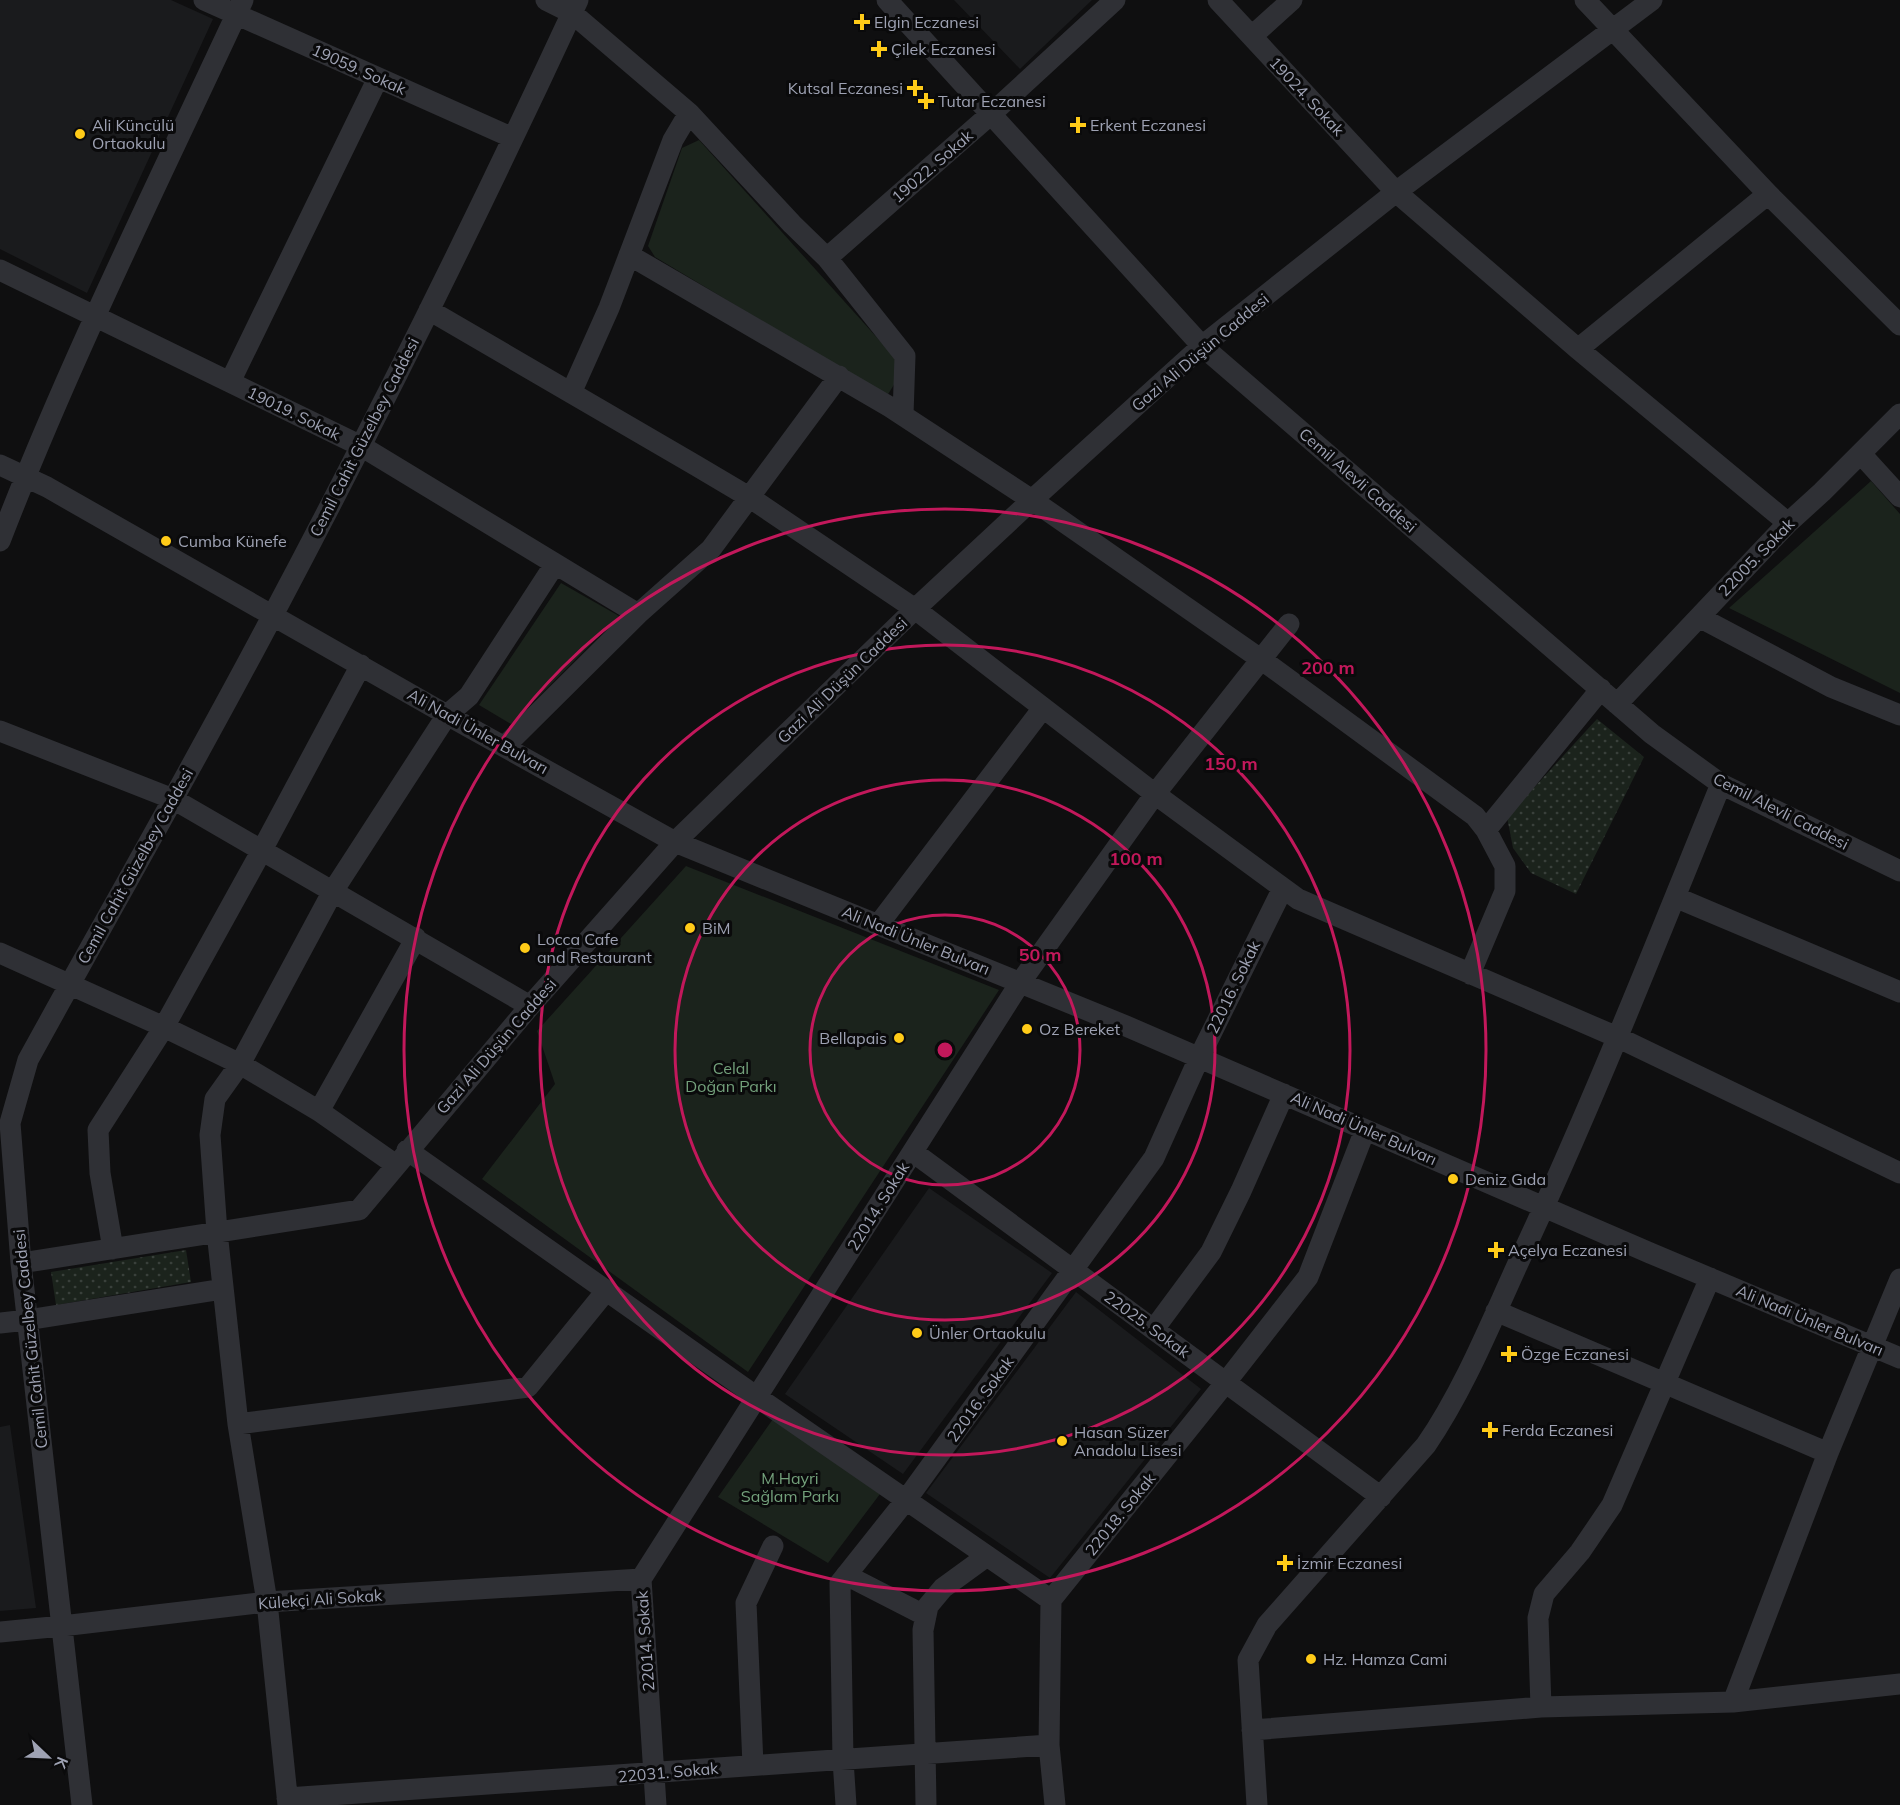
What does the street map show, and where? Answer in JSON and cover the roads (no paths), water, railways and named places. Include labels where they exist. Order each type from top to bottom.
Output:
[{"type":"street","name":"19059. Sokak","points":[[204,0],[240,7],[378,78],[513,138]]},
{"type":"street","points":[[546,0],[575,6],[689,113],[792,224],[827,258],[905,356],[903,415]]},
{"type":"street","name":"Cemil Alevli Caddesi","points":[[886,0],[1203,346],[1617,704],[1652,734],[1721,783],[1900,872]]},
{"type":"street","name":"19022. Sokak","points":[[827,258],[991,114],[1115,0]]},
{"type":"street","name":"19024. Sokak","points":[[1218,0],[1396,192],[1578,349],[1788,523]]},
{"type":"street","points":[[1252,36],[1292,0]]},
{"type":"street","points":[[1585,0],[1768,194],[1900,325]]},
{"type":"street","name":"Gazi Ali Düşün Caddesi","points":[[21,1263],[359,1210],[530,1006],[675,842],[915,609],[1203,346],[1396,192],[1652,0]]},
{"type":"street","name":"Cemil Cahit Güzelbey Caddesi","points":[[82,1805],[5,1124],[28,1060],[273,615],[361,446],[513,138],[575,6]]},
{"type":"street","points":[[0,541],[25,477],[96,317],[240,7]]},
{"type":"street","points":[[230,382],[378,78]]},
{"type":"street","points":[[571,393],[609,308],[673,140],[689,113]]},
{"type":"street","points":[[1578,349],[1768,194]]},
{"type":"street","points":[[629,255],[839,376],[1032,500],[1262,660],[1475,816],[1486,830],[1504,866],[1505,891],[1470,974]]},
{"type":"street","name":"19019. Sokak","points":[[0,270],[361,446],[638,614]]},
{"type":"street","points":[[429,310],[748,497],[915,609],[1155,794],[1298,899],[1617,1037],[1900,1173]]},
{"type":"street","points":[[505,746],[638,614],[711,549],[839,376]]},
{"type":"street","name":"22005. Sokak","points":[[1617,704],[1788,523],[1900,414]]},
{"type":"street","points":[[1861,454],[1900,497]]},
{"type":"street","name":"Ali Nadi Ünler Bulvarı","points":[[0,465],[47,487],[675,842],[1199,1058],[1900,1358]]},
{"type":"street","points":[[287,1802],[267,1602],[238,1424],[217,1232],[210,1135],[215,1099],[240,1064],[333,891],[447,715],[469,696],[555,564]]},
{"type":"street","points":[[1699,617],[1831,687],[1900,715]]},
{"type":"street","name":"22014. Sokak","points":[[656,1805],[641,1579],[1020,983],[1155,794],[1289,624]]},
{"type":"street","points":[[113,1249],[100,1173],[98,1130],[164,1027],[361,664]]},
{"type":"street","points":[[1486,830],[1601,689]]},
{"type":"street","points":[[878,925],[1043,708]]},
{"type":"street","points":[[0,731],[173,799],[530,1006]]},
{"type":"street","points":[[1257,1805],[1248,1660],[1267,1625],[1426,1445],[1448,1414],[1544,1207],[1617,1037],[1721,783]]},
{"type":"street","name":"22016. Sokak","points":[[846,1805],[840,1582],[906,1500],[1154,1158],[1199,1058],[1282,888]]},
{"type":"street","points":[[1675,897],[1900,992]]},
{"type":"street","points":[[319,1111],[416,938]]},
{"type":"street","points":[[0,953],[240,1064],[401,1158],[606,1291],[1051,1600],[1049,1745],[1055,1805]]},
{"type":"street","points":[[1154,1329],[1211,1252],[1284,1094]]},
{"type":"street","name":"22018. Sokak","points":[[1051,1600],[1308,1277],[1365,1130]]},
{"type":"street","name":"22025. Sokak","points":[[913,1152],[1381,1497]]},
{"type":"street","points":[[1541,1707],[1538,1618],[1544,1594],[1580,1552],[1611,1505],[1710,1278]]},
{"type":"street","points":[[1733,1702],[1828,1453],[1900,1279]]},
{"type":"street","points":[[0,1323],[223,1289]]},
{"type":"street","points":[[238,1424],[528,1387],[606,1291]]},
{"type":"street","points":[[1496,1311],[1828,1453]]},
{"type":"street","points":[[753,1764],[746,1603],[773,1546]]},
{"type":"street","points":[[926,1805],[923,1630],[928,1606],[943,1588],[987,1556]]},
{"type":"street","points":[[846,1575],[926,1616]]},
{"type":"street","name":"Külekçi Ali Sokak","points":[[0,1632],[267,1602],[641,1579]]},
{"type":"street","points":[[1252,1730],[1541,1707],[1733,1702],[1900,1683]]},
{"type":"street","name":"22031. Sokak","points":[[287,1802],[654,1774],[753,1764],[1049,1745]]},
{"type":"place","name":"Elgin Eczanesi","points":[[862,22]]},
{"type":"place","name":"Çilek Eczanesi","points":[[879,49]]},
{"type":"place","name":"Kutsal Eczanesi","points":[[915,88]]},
{"type":"place","name":"Tutar Eczanesi","points":[[926,101]]},
{"type":"place","name":"Erkent Eczanesi","points":[[1078,125]]},
{"type":"place","name":"Ali Küncülü Ortaokulu","points":[[80,134]]},
{"type":"place","name":"Cumba Künefe","points":[[166,541]]},
{"type":"place","name":"BiM","points":[[690,928]]},
{"type":"place","name":"Locca Cafe and Restaurant","points":[[525,948]]},
{"type":"place","name":"Oz Bereket","points":[[1027,1029]]},
{"type":"place","name":"Bellapais","points":[[899,1038]]},
{"type":"place","name":"Deniz Gıda","points":[[1453,1179]]},
{"type":"place","name":"Açelya Eczanesi","points":[[1496,1250]]},
{"type":"place","name":"Ünler Ortaokulu","points":[[917,1333]]},
{"type":"place","name":"Özge Eczanesi","points":[[1509,1354]]},
{"type":"place","name":"Ferda Eczanesi","points":[[1490,1430]]},
{"type":"place","name":"Hasan Süzer Anadolu Lisesi","points":[[1062,1441]]},
{"type":"place","name":"İzmir Eczanesi","points":[[1285,1563]]},
{"type":"place","name":"Hz. Hamza Cami","points":[[1311,1659]]},
{"type":"park label","name":"Celal Doğan Parkı","points":[[731,1077]]},
{"type":"park label","name":"M.Hayri Sağlam Parkı","points":[[790,1487]]}]
